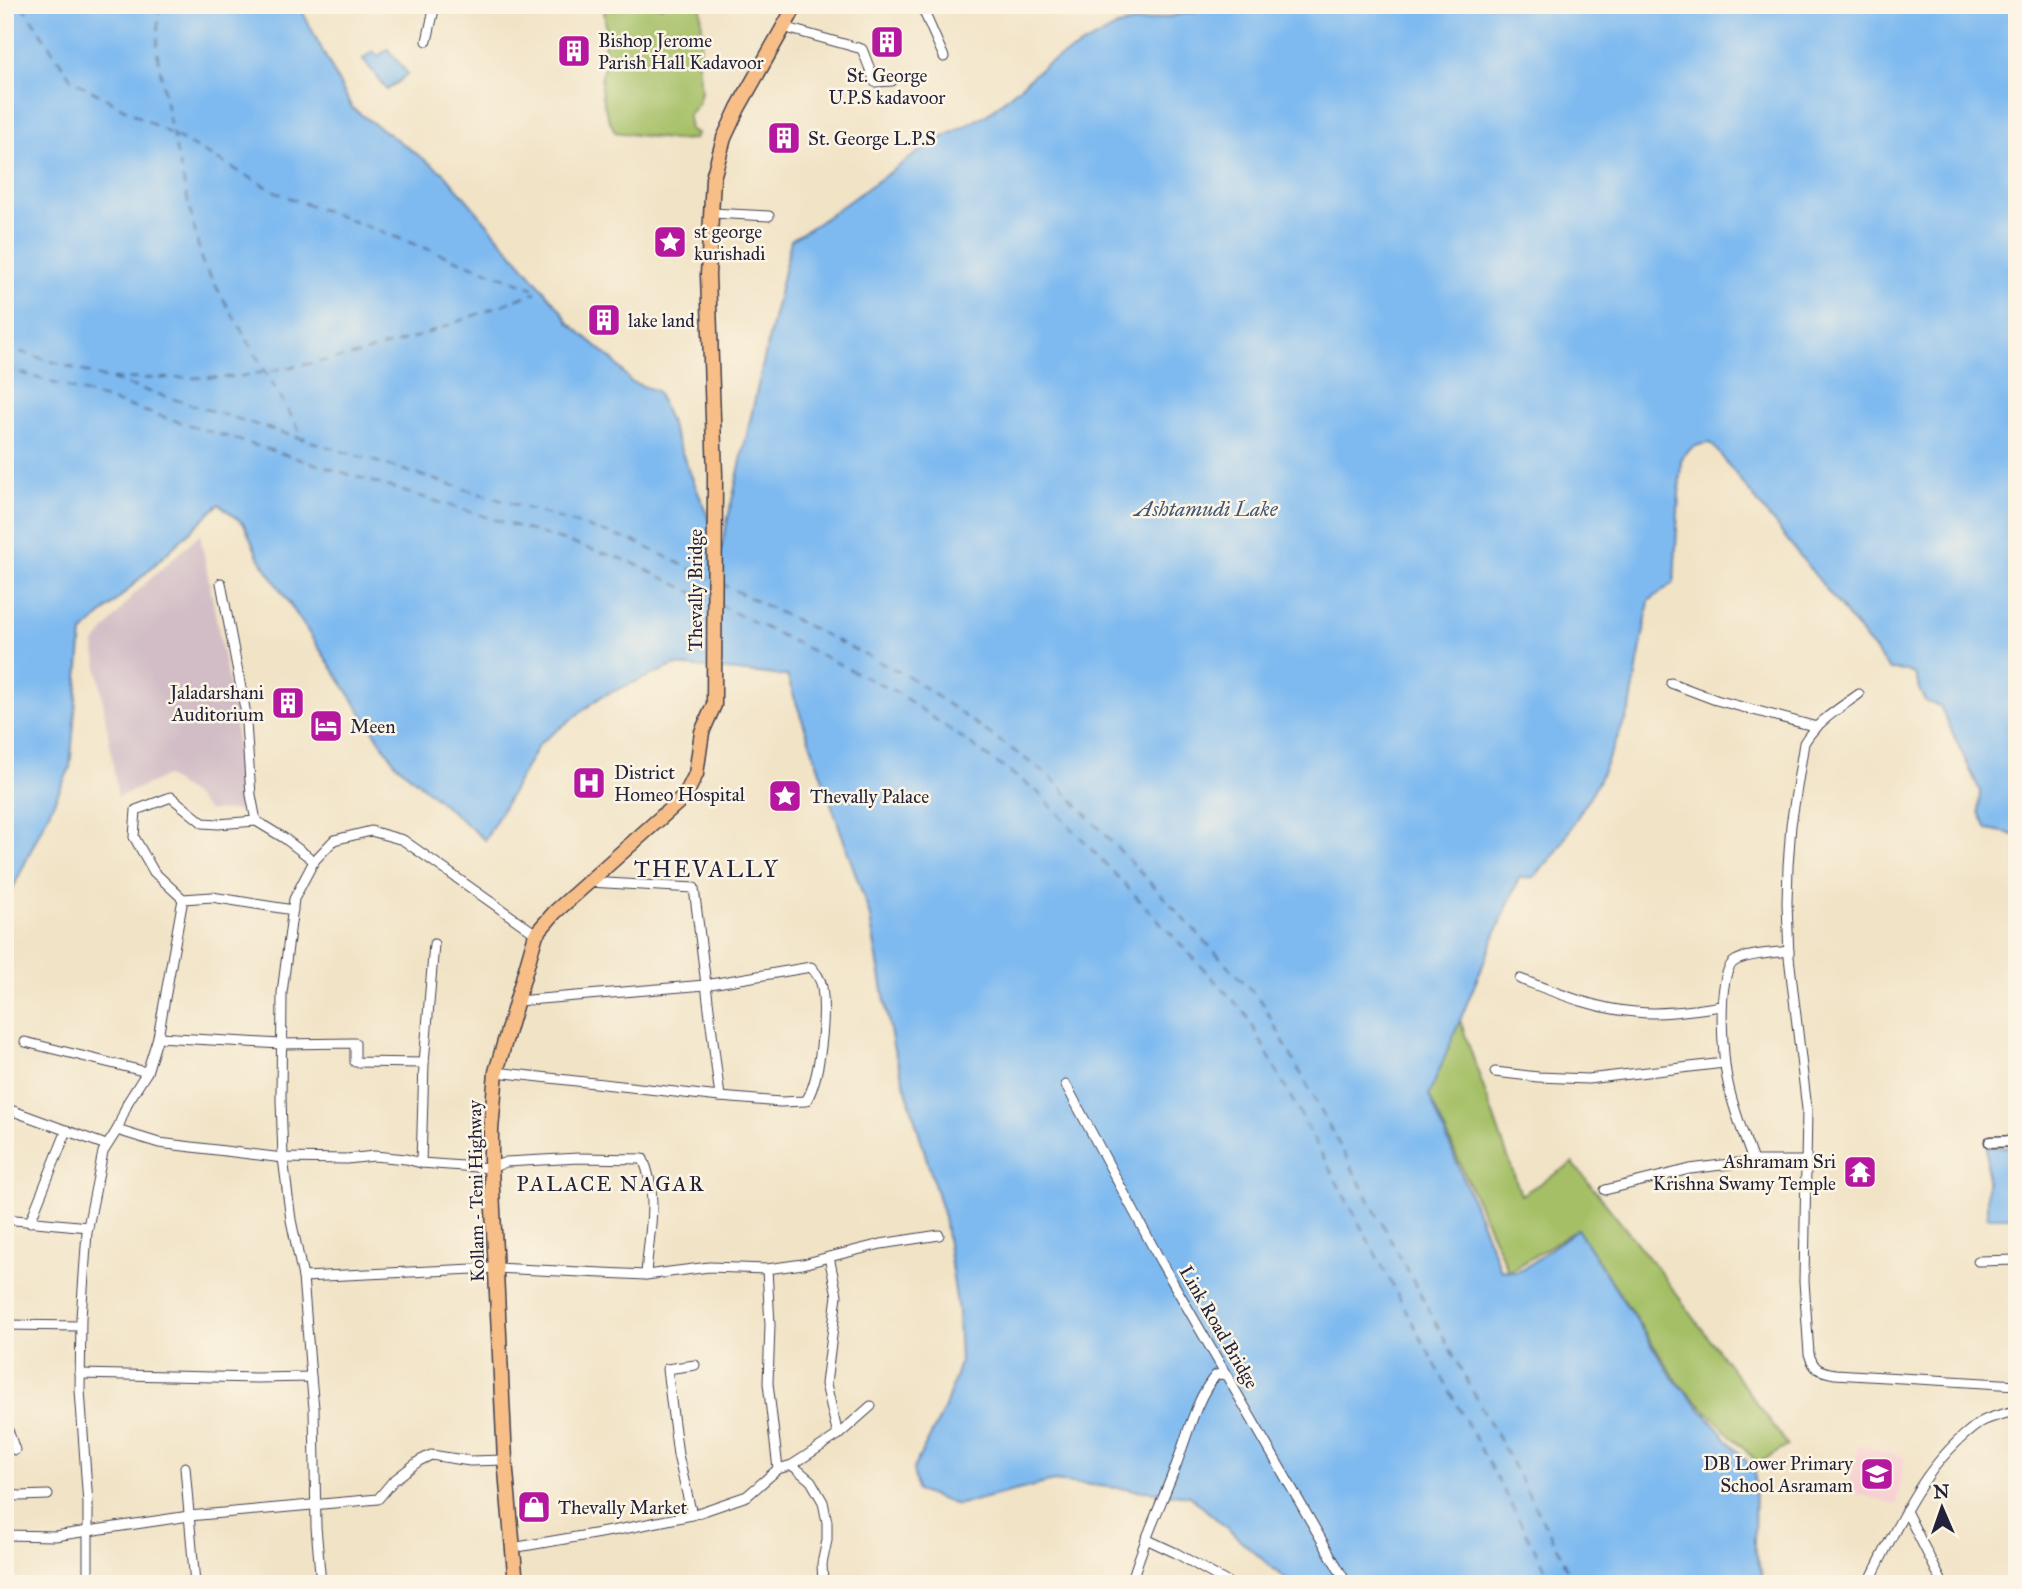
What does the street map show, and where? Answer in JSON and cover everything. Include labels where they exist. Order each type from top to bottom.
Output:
[{"type":"main road","points":[[712,213],[713,178],[724,138],[738,107],[796,5]]},
{"type":"main road","name":"Thevally Bridge","points":[[712,213],[708,275],[715,475],[714,705]]},
{"type":"main road","name":"Kollam - Teni Highway","points":[[516,1584],[505,1460],[491,1168],[496,1073],[536,934],[555,912],[685,796],[696,774],[702,732],[714,705]]},
{"type":"street","points":[[427,41],[435,5]]},
{"type":"street","points":[[921,5],[944,57]]},
{"type":"street","points":[[783,27],[862,48],[875,82],[892,81]]},
{"type":"street","points":[[712,213],[769,216]]},
{"type":"street","points":[[221,583],[245,709],[251,795],[256,821]]},
{"type":"street","points":[[1671,683],[1716,700],[1817,726]]},
{"type":"street","points":[[1859,694],[1817,726],[1804,743],[1787,866],[1788,951],[1807,1109],[1804,1281],[1810,1354],[1817,1369],[1835,1374],[2017,1385]]},
{"type":"street","points":[[293,911],[212,897],[183,899],[154,872],[134,837],[136,810],[171,797],[202,823],[256,821],[314,861]]},
{"type":"street","points":[[321,1584],[316,1527],[314,1408],[303,1276],[291,1220],[283,1158],[282,993],[294,899],[314,861],[334,841],[371,831],[403,840],[536,934]]},
{"type":"street","points":[[589,882],[694,888],[720,1097]]},
{"type":"street","points":[[88,1584],[89,1504],[80,1374],[80,1326],[88,1227],[103,1152],[146,1072],[158,1037],[183,899]]},
{"type":"street","points":[[421,1163],[424,1063],[434,944]]},
{"type":"street","points":[[1753,1161],[1728,1087],[1724,1063],[1724,985],[1728,968],[1733,961],[1788,951]]},
{"type":"street","points":[[496,1073],[780,1102],[806,1101],[812,1092],[823,1037],[822,985],[811,967],[705,985],[517,1001]]},
{"type":"street","points":[[1521,979],[1607,1008],[1634,1012],[1663,1013],[1722,1006]]},
{"type":"street","points":[[158,1037],[281,1044],[355,1043],[355,1062],[424,1063]]},
{"type":"street","points":[[25,1042],[146,1072]]},
{"type":"street","points":[[1495,1072],[1588,1079],[1724,1063]]},
{"type":"street","name":"Link Road Bridge","points":[[1066,1085],[1161,1262],[1347,1584]]},
{"type":"street","points":[[5,1108],[106,1145]]},
{"type":"street","points":[[30,1222],[67,1130]]},
{"type":"street","points":[[117,1130],[159,1143],[283,1158],[374,1156],[421,1163],[491,1168],[506,1162],[579,1158],[643,1159],[651,1181],[653,1219],[646,1275]]},
{"type":"street","points":[[1990,1142],[2017,1141]]},
{"type":"street","points":[[1605,1190],[1690,1169],[1753,1161],[1806,1161]]},
{"type":"street","points":[[5,1219],[88,1227]]},
{"type":"street","points":[[303,1276],[495,1268],[646,1275],[709,1267],[767,1269],[803,1264],[881,1244],[939,1235]]},
{"type":"street","points":[[829,1257],[837,1296],[826,1384],[838,1435]]},
{"type":"street","points":[[1978,1262],[2017,1260]]},
{"type":"street","points":[[767,1269],[770,1325],[768,1383],[778,1469]]},
{"type":"street","points":[[5,1325],[80,1326]]},
{"type":"street","points":[[692,1515],[678,1455],[667,1369],[695,1365]]},
{"type":"street","points":[[80,1374],[311,1377]]},
{"type":"street","points":[[1131,1584],[1203,1392],[1216,1376],[1222,1374],[1228,1377]]},
{"type":"street","points":[[512,1548],[692,1515],[747,1496],[778,1469],[792,1465],[838,1435],[871,1406]]},
{"type":"street","points":[[1868,1584],[1916,1490],[1953,1446],[1983,1420],[2017,1410]]},
{"type":"street","points":[[5,1430],[8,1430],[15,1450]]},
{"type":"street","points":[[5,1535],[55,1536],[189,1516],[378,1499],[394,1481],[430,1455],[470,1461],[505,1460]]},
{"type":"street","points":[[792,1465],[811,1480],[823,1502],[827,1540],[822,1564],[822,1584]]},
{"type":"street","points":[[185,1467],[195,1584]]},
{"type":"street","points":[[5,1494],[48,1495]]},
{"type":"street","points":[[1906,1511],[1943,1584]]},
{"type":"street","points":[[1146,1539],[1230,1584]]},
{"type":"shaded area","points":[[200,534],[234,712],[243,810],[208,811],[194,796],[166,776],[118,797],[94,644],[134,594]]},
{"type":"shaded area","name":"DB Lower Primary School Asramam","points":[[1859,1445],[1905,1457],[1897,1505],[1848,1491]]},
{"type":"green space","points":[[604,5],[701,5],[702,38],[698,62],[701,91],[698,104],[688,115],[690,130],[697,133],[695,139],[674,140],[615,132],[604,106],[601,88],[606,61]]},
{"type":"green space","points":[[1460,1020],[1521,1195],[1573,1163],[1664,1277],[1788,1446],[1758,1463],[1680,1385],[1577,1229],[1509,1272],[1429,1095]]},
{"type":"water","name":"Ashtamudi Lake","points":[[5,5],[299,5],[352,108],[445,174],[561,310],[569,323],[614,361],[631,382],[657,391],[721,549],[791,240],[930,144],[988,114],[1045,65],[1118,26],[1194,12],[1201,5],[2017,5],[2017,837],[1987,829],[1979,812],[1980,791],[1940,706],[1926,702],[1916,675],[1907,671],[1890,670],[1711,443],[1697,446],[1681,460],[1674,582],[1649,601],[1630,709],[1597,784],[1556,853],[1534,877],[1519,878],[1429,1095],[1501,1270],[1517,1272],[1524,1269],[1577,1229],[1673,1378],[1755,1471],[1754,1547],[1765,1584],[1291,1584],[1190,1496],[1054,1481],[957,1505],[917,1491],[913,1469],[944,1410],[960,1363],[958,1312],[944,1217],[893,1046],[869,913],[787,676],[675,665],[602,696],[539,744],[485,840],[395,763],[258,556],[244,524],[219,504],[82,633],[70,768],[5,905]]},
{"type":"water","points":[[388,49],[408,74],[387,90],[363,59],[373,51],[378,56]]},
{"type":"water","points":[[1987,1147],[2017,1147],[2017,1217],[1987,1217]]},
{"type":"ferry route","points":[[22,5],[72,80],[282,195],[533,288]]},
{"type":"ferry route","points":[[159,5],[157,52],[169,119],[202,262],[305,440]]},
{"type":"ferry route","points":[[112,379],[237,377],[356,355],[423,335],[536,292]]},
{"type":"ferry route","points":[[5,347],[636,542],[709,578]]},
{"type":"ferry route","points":[[5,368],[629,561],[708,600]]},
{"type":"ferry route","points":[[720,583],[908,676],[1051,777],[1262,1002],[1562,1556],[1573,1584]]},
{"type":"ferry route","points":[[719,605],[898,693],[1038,792],[1246,1014],[1543,1564],[1551,1584]]},
{"type":"place","name":"St. George U.P.S kadavoor","points":[[887,42]]},
{"type":"place","name":"Bishop Jerome Parish Hall Kadavoor","points":[[574,51]]},
{"type":"place","name":"St. George L.P.S","points":[[784,138]]},
{"type":"place","name":"st george kurishadi","points":[[670,242]]},
{"type":"place","name":"lake land","points":[[604,320]]},
{"type":"place","name":"Jaladarshani Auditorium","points":[[288,703]]},
{"type":"place","name":"Meen","points":[[326,726]]},
{"type":"place","name":"District Homeo Hospital","points":[[589,783]]},
{"type":"place","name":"Thevally Palace","points":[[785,796]]},
{"type":"place","name":"Ashramam Sri Krishna Swamy Temple","points":[[1860,1172]]},
{"type":"place","name":"DB Lower Primary School Asramam","points":[[1877,1474]]},
{"type":"place","name":"Thevally Market","points":[[534,1507]]},
{"type":"district","name":"THEVALLY","points":[[707,869]]},
{"type":"district","name":"PALACE NAGAR","points":[[611,1184]]}]
